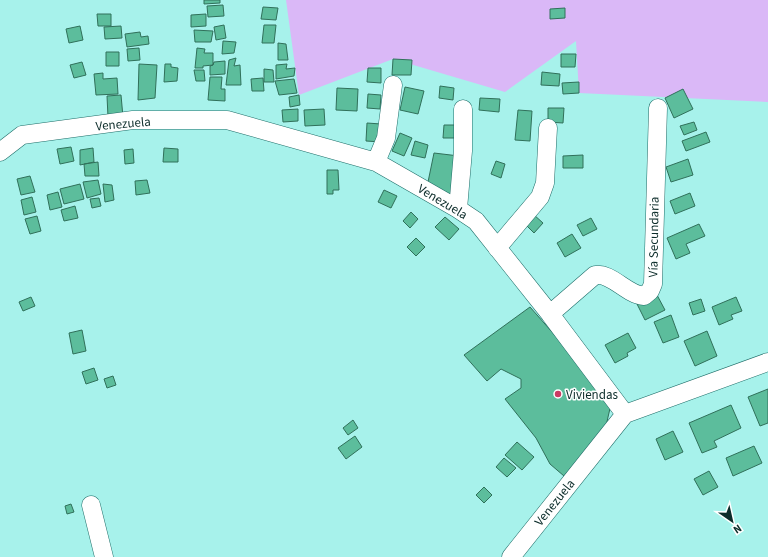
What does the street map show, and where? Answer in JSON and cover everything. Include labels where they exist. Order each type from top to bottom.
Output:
[{"type":"street","points":[[376,162],[386,138],[392,85]]},
{"type":"street","name":"Vía Secundaria","points":[[550,314],[595,275],[604,275],[637,296],[644,296],[650,291],[653,284],[658,108]]},
{"type":"street","points":[[458,209],[463,151],[462,110]]},
{"type":"street","name":"Venezuela","points":[[0,152],[22,135],[133,120],[227,120],[376,162],[476,221],[550,314],[625,414],[511,557]]},
{"type":"street","points":[[497,248],[540,197],[543,191],[545,183],[548,128]]},
{"type":"street","points":[[625,414],[768,362]]},
{"type":"street","points":[[91,505],[104,557]]},
{"type":"shaded area","points":[[286,0],[768,0],[768,102],[579,93],[576,41],[505,92],[393,59],[299,95]]},
{"type":"building","points":[[204,0],[220,0],[220,3],[204,4]]},
{"type":"building","points":[[223,5],[224,16],[208,17],[207,6]]},
{"type":"building","points":[[263,7],[278,8],[276,20],[261,19]]},
{"type":"building","points":[[565,8],[565,18],[550,19],[550,9]]},
{"type":"building","points":[[97,14],[111,14],[111,26],[98,26]]},
{"type":"building","points":[[206,14],[206,26],[191,27],[191,15]]},
{"type":"building","points":[[224,25],[226,38],[216,40],[214,27]]},
{"type":"building","points":[[264,25],[276,25],[274,43],[262,43]]},
{"type":"building","points":[[80,26],[83,40],[69,43],[66,29]]},
{"type":"building","points":[[121,26],[122,38],[105,39],[104,27]]},
{"type":"building","points":[[194,30],[213,31],[211,42],[195,42]]},
{"type":"building","points":[[140,32],[141,37],[148,36],[149,44],[127,47],[125,34]]},
{"type":"building","points":[[223,41],[236,42],[234,53],[222,54]]},
{"type":"building","points":[[278,43],[286,44],[288,60],[278,60]]},
{"type":"building","points":[[139,48],[140,60],[128,61],[127,49]]},
{"type":"building","points":[[197,48],[205,49],[204,53],[213,53],[213,65],[203,66],[203,68],[195,68]]},
{"type":"building","points":[[106,52],[119,52],[119,66],[106,66]]},
{"type":"building","points":[[561,54],[576,54],[575,67],[561,67]]},
{"type":"building","points":[[236,58],[234,66],[240,65],[241,85],[226,85],[229,60]]},
{"type":"building","points":[[393,59],[412,60],[411,75],[392,75]]},
{"type":"building","points":[[225,61],[225,74],[210,75],[210,66],[213,65],[214,62]]},
{"type":"building","points":[[82,62],[86,75],[74,78],[70,65]]},
{"type":"building","points":[[139,64],[157,65],[155,98],[138,100]]},
{"type":"building","points":[[165,64],[171,64],[171,67],[178,68],[177,81],[164,82]]},
{"type":"building","points":[[287,64],[286,69],[295,68],[294,76],[276,79],[276,65]]},
{"type":"building","points":[[368,68],[381,68],[381,83],[367,82]]},
{"type":"building","points":[[264,69],[273,70],[274,82],[264,82]]},
{"type":"building","points":[[194,70],[204,70],[205,81],[196,81]]},
{"type":"building","points":[[542,72],[560,74],[559,86],[541,85]]},
{"type":"building","points":[[103,73],[103,79],[117,78],[118,94],[96,95],[94,74]]},
{"type":"building","points":[[210,77],[222,77],[221,89],[225,89],[225,101],[208,100]]},
{"type":"building","points":[[263,78],[264,91],[252,91],[251,79]]},
{"type":"building","points":[[294,79],[297,93],[279,95],[275,81]]},
{"type":"building","points":[[579,82],[579,93],[563,94],[562,83]]},
{"type":"building","points":[[440,86],[454,88],[453,100],[439,98]]},
{"type":"building","points":[[405,87],[424,91],[418,114],[400,110]]},
{"type":"building","points":[[337,88],[358,89],[357,111],[336,110]]},
{"type":"building","points":[[683,89],[693,109],[674,118],[665,98]]},
{"type":"building","points":[[368,94],[381,95],[380,109],[367,108]]},
{"type":"building","points":[[121,95],[123,117],[108,117],[107,96]]},
{"type":"building","points":[[299,95],[300,105],[290,107],[289,97]]},
{"type":"building","points":[[480,98],[500,99],[499,112],[479,110]]},
{"type":"building","points":[[548,108],[564,108],[563,123],[548,122]]},
{"type":"building","points":[[298,109],[298,121],[283,122],[282,110]]},
{"type":"building","points":[[324,109],[325,125],[305,126],[304,110]]},
{"type":"building","points":[[518,110],[532,111],[530,141],[515,140]]},
{"type":"building","points":[[694,122],[697,130],[684,135],[680,126]]},
{"type":"building","points":[[367,123],[381,124],[381,142],[366,141]]},
{"type":"building","points":[[444,125],[456,125],[456,138],[443,138]]},
{"type":"building","points":[[706,132],[710,142],[686,151],[682,141]]},
{"type":"building","points":[[400,133],[412,138],[404,156],[392,151]]},
{"type":"building","points":[[415,141],[428,145],[425,158],[411,155]]},
{"type":"building","points":[[71,147],[74,161],[60,164],[57,149]]},
{"type":"building","points":[[93,148],[94,162],[80,165],[80,150]]},
{"type":"building","points":[[164,148],[178,149],[178,162],[163,162]]},
{"type":"building","points":[[133,149],[134,163],[125,164],[124,150]]},
{"type":"building","points":[[434,153],[459,156],[455,198],[428,182]]},
{"type":"building","points":[[583,155],[583,168],[563,168],[563,156]]},
{"type":"building","points":[[688,159],[693,175],[671,182],[666,167]]},
{"type":"building","points":[[496,161],[505,164],[501,178],[491,174]]},
{"type":"building","points":[[98,162],[99,176],[85,176],[84,164]]},
{"type":"building","points":[[327,170],[338,170],[339,190],[333,190],[333,194],[327,194]]},
{"type":"building","points":[[30,176],[35,192],[21,195],[17,179]]},
{"type":"building","points":[[98,180],[101,194],[87,198],[83,182]]},
{"type":"building","points":[[147,180],[150,193],[136,195],[135,181]]},
{"type":"building","points":[[80,184],[84,199],[64,204],[60,189]]},
{"type":"building","points":[[103,184],[112,185],[114,200],[105,202]]},
{"type":"building","points":[[384,190],[397,196],[391,208],[378,202]]},
{"type":"building","points":[[58,192],[62,207],[50,210],[47,195]]},
{"type":"building","points":[[690,193],[695,206],[675,214],[670,201]]},
{"type":"building","points":[[32,197],[36,212],[24,215],[21,200]]},
{"type":"building","points":[[99,198],[101,206],[92,208],[90,199]]},
{"type":"building","points":[[75,206],[78,218],[64,221],[61,210]]},
{"type":"building","points":[[411,212],[418,219],[410,228],[403,221]]},
{"type":"building","points":[[533,214],[543,223],[534,233],[525,224]]},
{"type":"building","points":[[37,216],[41,231],[30,234],[25,219]]},
{"type":"building","points":[[445,217],[459,229],[449,240],[435,227]]},
{"type":"building","points":[[591,218],[597,229],[583,236],[577,225]]},
{"type":"building","points":[[699,224],[705,236],[686,244],[690,253],[676,259],[667,238]]},
{"type":"building","points":[[572,234],[581,248],[565,257],[557,243]]},
{"type":"building","points":[[416,238],[425,247],[416,256],[407,247]]},
{"type":"building","points":[[657,295],[665,310],[645,320],[637,304]]},
{"type":"building","points":[[31,297],[35,306],[23,311],[19,302]]},
{"type":"building","points":[[736,297],[742,311],[731,315],[733,319],[719,325],[712,307]]},
{"type":"building","points":[[701,299],[705,311],[693,315],[689,303]]},
{"type":"building","name":"Viviendas","points":[[530,307],[588,373],[611,404],[606,426],[564,476],[550,464],[536,438],[505,399],[521,388],[521,379],[501,369],[487,381],[464,355]]},
{"type":"building","points":[[671,315],[679,337],[663,343],[654,322]]},
{"type":"building","points":[[82,330],[86,351],[73,354],[69,333]]},
{"type":"building","points":[[707,331],[717,356],[695,366],[684,341]]},
{"type":"building","points":[[628,333],[636,348],[627,353],[628,356],[615,363],[605,345]]},
{"type":"building","points":[[94,368],[98,380],[86,384],[82,372]]},
{"type":"building","points":[[113,376],[116,385],[107,388],[104,379]]},
{"type":"building","points":[[768,389],[768,423],[760,426],[748,397]]},
{"type":"building","points":[[731,405],[741,428],[714,441],[717,447],[702,453],[689,423]]},
{"type":"building","points":[[353,420],[358,428],[348,435],[343,428]]},
{"type":"building","points":[[673,431],[683,452],[665,460],[656,439]]},
{"type":"building","points":[[355,436],[362,447],[346,459],[338,448]]},
{"type":"building","points":[[517,442],[534,457],[522,470],[505,455]]},
{"type":"building","points":[[754,446],[762,463],[733,476],[726,458]]},
{"type":"building","points":[[504,458],[516,468],[507,477],[496,467]]},
{"type":"building","points":[[709,471],[718,487],[703,495],[694,479]]},
{"type":"building","points":[[484,487],[492,495],[484,503],[476,495]]},
{"type":"building","points":[[71,504],[74,512],[67,514],[65,506]]},
{"type":"place","name":"Viviendas","points":[[558,394]]}]
